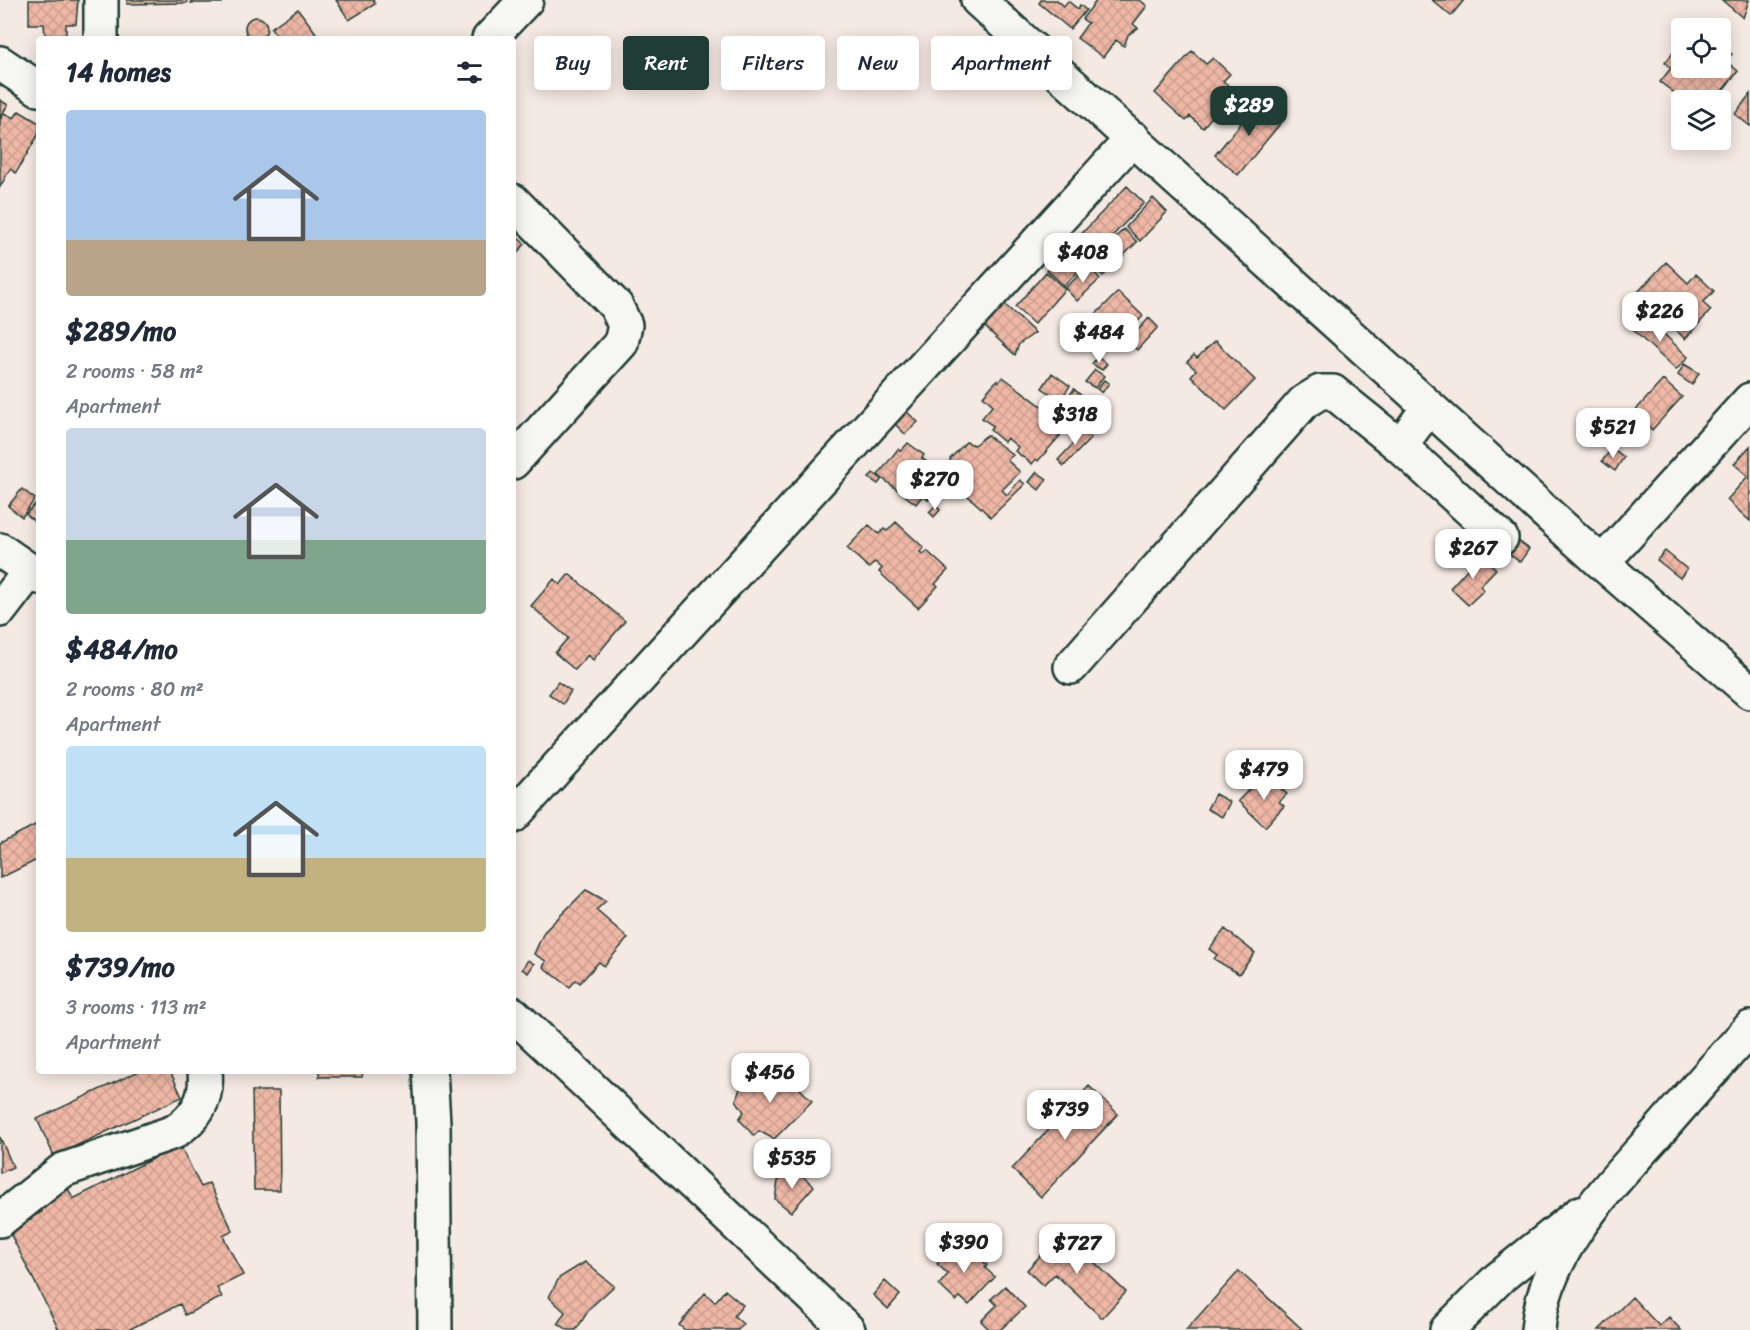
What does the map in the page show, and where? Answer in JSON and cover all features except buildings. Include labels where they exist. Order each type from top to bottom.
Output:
[{"type":"street","points":[[101,0],[101,36]]},
{"type":"street","points":[[492,36],[526,0]]},
{"type":"street","points":[[978,0],[1602,563],[1750,692]]},
{"type":"street","points":[[0,63],[36,87]]},
{"type":"street","points":[[516,813],[1133,138]]},
{"type":"street","points":[[516,204],[616,306],[625,325],[621,342],[516,459]]},
{"type":"street","points":[[1071,667],[1304,402],[1320,392],[1333,392],[1400,446],[1501,538]]},
{"type":"street","points":[[1602,563],[1750,400]]},
{"type":"street","points":[[1400,446],[1430,407]]},
{"type":"street","points":[[0,550],[35,574],[0,610]]},
{"type":"street","points":[[516,1017],[848,1330]]},
{"type":"street","points":[[1538,1330],[1547,1284],[1567,1246],[1596,1202],[1750,1028]]},
{"type":"street","points":[[0,1220],[63,1170],[174,1132],[189,1122],[202,1105],[205,1074]]},
{"type":"street","points":[[430,1074],[433,1123],[435,1330]]},
{"type":"street","points":[[1447,1330],[1499,1278],[1596,1202]]}]
